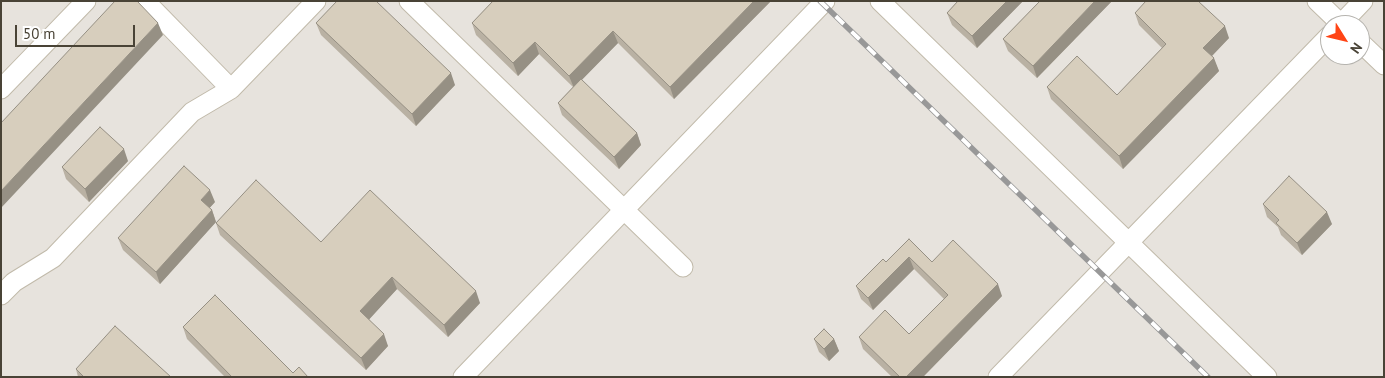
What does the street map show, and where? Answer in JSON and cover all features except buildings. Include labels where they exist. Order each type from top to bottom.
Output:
[{"type":"lane","points":[[1,89],[86,1]]},
{"type":"lane","points":[[145,1],[231,89]]},
{"type":"lane","points":[[1,295],[14,282],[53,258],[192,112],[231,89],[316,1]]},
{"type":"lane","points":[[409,1],[683,267]]},
{"type":"lane","points":[[463,377],[825,1]]},
{"type":"lane","points":[[880,1],[1267,377]]},
{"type":"lane","points":[[1317,1],[1328,15]]},
{"type":"lane","points":[[1350,15],[1363,1]]},
{"type":"lane","points":[[998,377],[1320,46]]},
{"type":"lane","points":[[1370,52],[1384,65]]},
{"type":"shaded area","points":[[1,1],[1384,1],[1384,377],[1,377]]},
{"type":"railway","points":[[820,1],[1208,377]]}]
